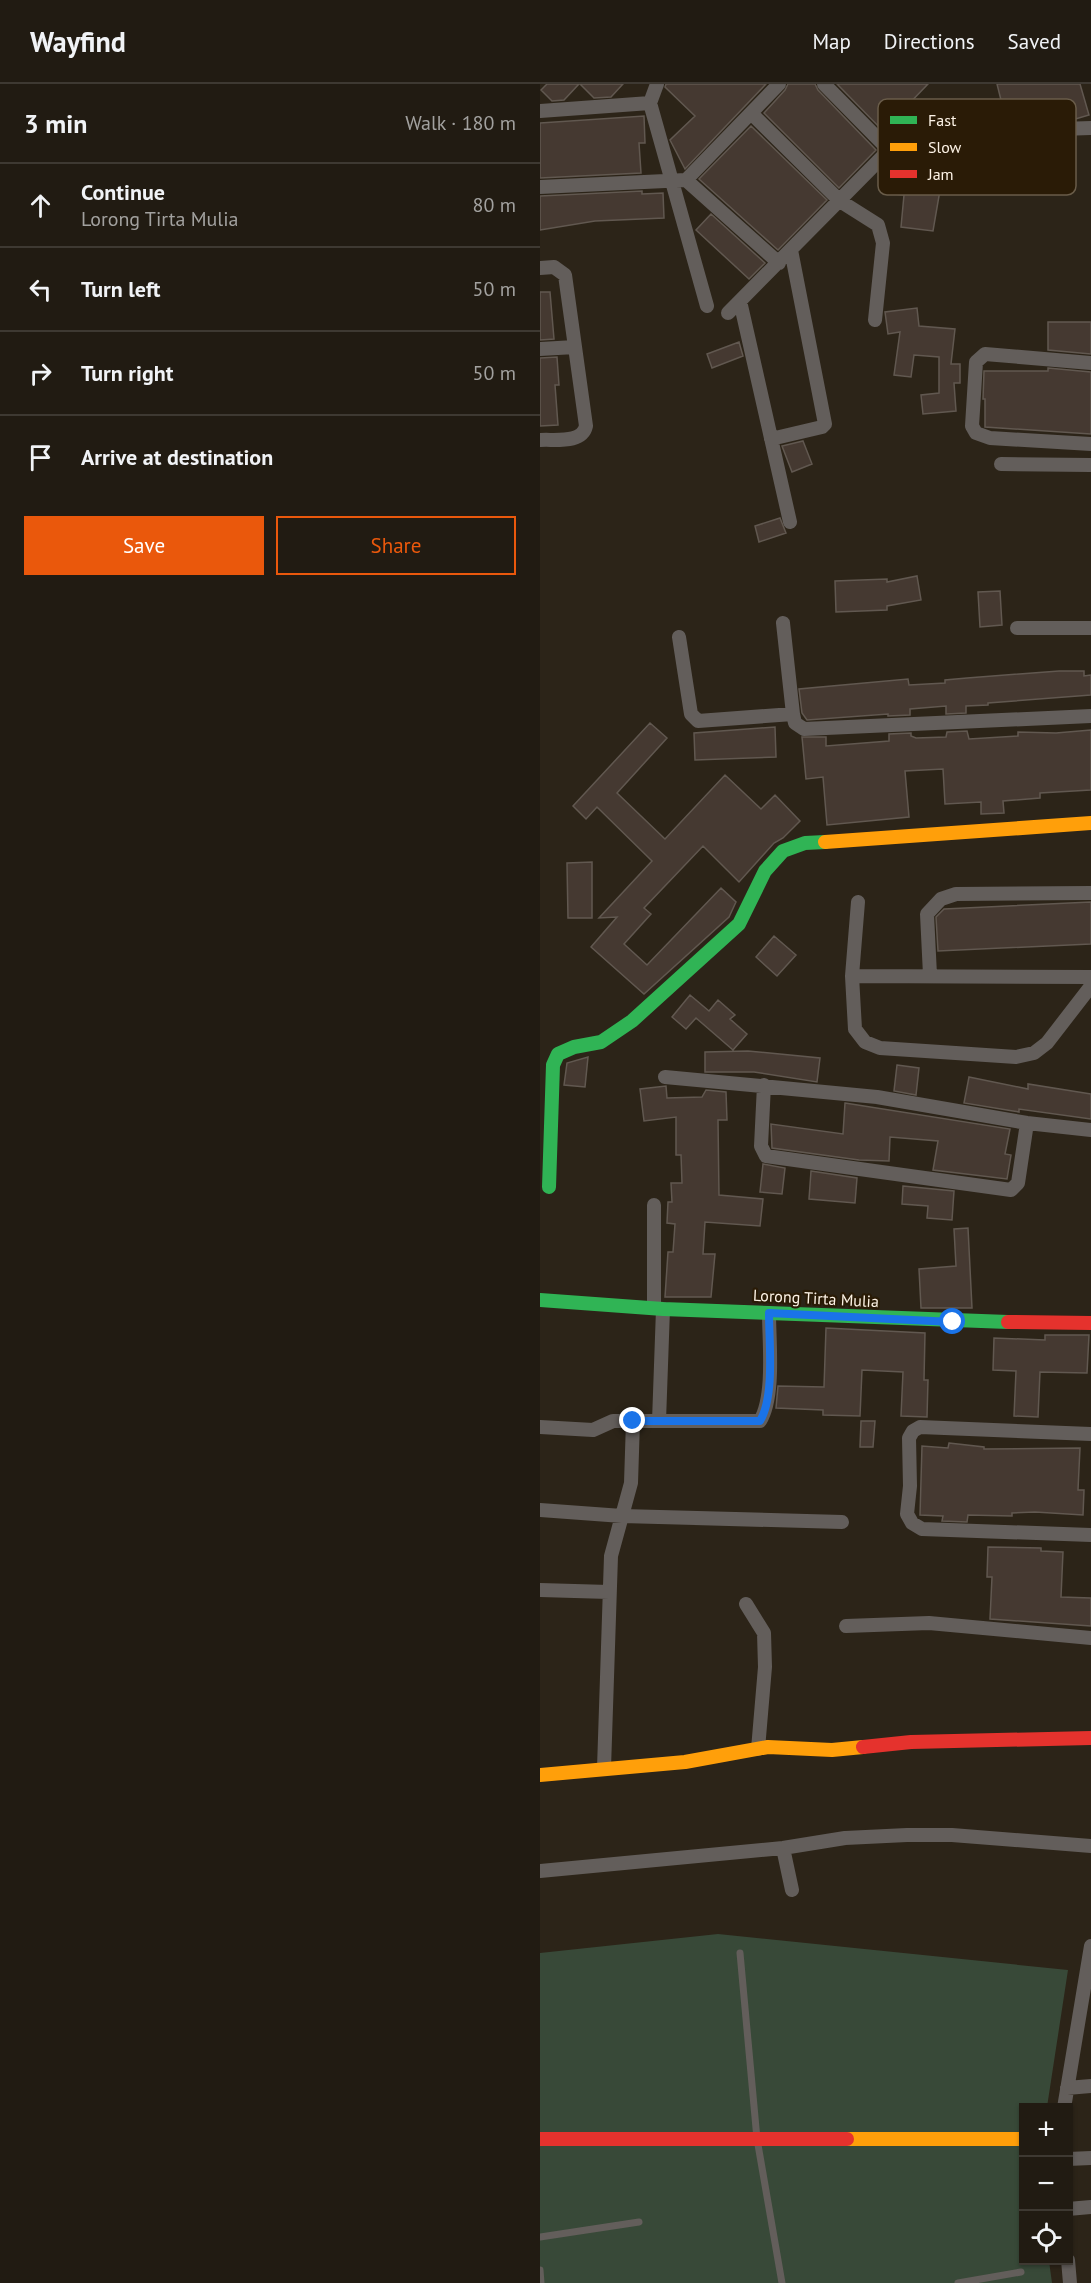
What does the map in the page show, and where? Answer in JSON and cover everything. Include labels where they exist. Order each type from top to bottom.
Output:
[{"type":"street","points":[[657,84],[650,103],[707,306]]},
{"type":"street","points":[[686,180],[779,84]]},
{"type":"street","points":[[824,84],[878,139]]},
{"type":"street","points":[[540,111],[650,103]]},
{"type":"street","points":[[751,112],[840,201],[869,218],[882,234],[879,296],[875,320]]},
{"type":"street","points":[[1076,129],[1091,128]]},
{"type":"street","points":[[728,313],[878,161]]},
{"type":"street","points":[[540,187],[686,180],[780,263]]},
{"type":"street","points":[[771,438],[822,427],[825,424],[791,250]]},
{"type":"street","points":[[540,268],[554,267],[564,275],[585,431],[577,438],[540,440]]},
{"type":"street","points":[[740,301],[790,522]]},
{"type":"street","points":[[540,349],[575,347]]},
{"type":"street","points":[[1091,363],[986,354],[976,362],[972,426],[976,434],[990,438],[1091,444]]},
{"type":"street","points":[[1001,464],[1091,465]]},
{"type":"street","points":[[783,623],[793,714],[795,723],[804,729],[1091,716]]},
{"type":"street","points":[[1017,628],[1091,628]]},
{"type":"street","points":[[679,637],[691,714],[698,721],[793,714]]},
{"type":"street","points":[[549,1187],[553,1065],[558,1054],[574,1047],[601,1042],[632,1021],[669,989],[739,924],[765,871],[783,851],[805,843],[1091,823]]},
{"type":"street","points":[[930,975],[927,914],[941,899],[956,894],[1091,893]]},
{"type":"street","points":[[858,902],[852,976],[855,1029],[865,1042],[880,1048],[1016,1057],[1034,1053],[1047,1043],[1091,986]]},
{"type":"street","points":[[852,976],[1091,977]]},
{"type":"street","points":[[665,1077],[877,1097],[1027,1123],[1091,1130]]},
{"type":"street","points":[[764,1085],[761,1146],[766,1156],[1011,1190],[1017,1184],[1027,1123]]},
{"type":"street","points":[[654,1205],[659,1309],[659,1420]]},
{"type":"street","name":"Lorong Tirta Mulia","points":[[540,1300],[659,1309],[953,1322],[1091,1323]]},
{"type":"street","points":[[540,1427],[593,1430],[607,1422],[760,1421],[766,1404],[769,1377],[769,1313]]},
{"type":"street","points":[[604,1768],[611,1556],[631,1483],[633,1421]]},
{"type":"street","points":[[1091,1434],[920,1427],[913,1431],[909,1438],[910,1486],[907,1514],[912,1523],[922,1529],[1091,1535]]},
{"type":"street","points":[[540,1510],[622,1516],[842,1522]]},
{"type":"street","points":[[540,1590],[609,1592]]},
{"type":"street","points":[[746,1604],[764,1633],[765,1667],[758,1749]]},
{"type":"street","points":[[846,1626],[928,1623],[1091,1638]]},
{"type":"street","points":[[540,1775],[685,1762],[758,1749],[832,1750],[911,1742],[1091,1738]]},
{"type":"street","points":[[540,1871],[783,1848],[845,1838],[952,1835],[1091,1846]]},
{"type":"street","points":[[783,1848],[792,1890]]},
{"type":"street","points":[[1065,2103],[1087,2008],[1091,1946]]},
{"type":"street","points":[[1067,2088],[1091,2086]]},
{"type":"street","points":[[540,2139],[1019,2139]]},
{"type":"street","points":[[1073,2159],[1091,2158]]},
{"type":"street","points":[[1073,2209],[1091,2207]]},
{"type":"street","points":[[1068,2265],[1070,2283]]},
{"type":"lane","points":[[740,1953],[756,2139],[782,2283]]},
{"type":"lane","points":[[540,2237],[639,2222]]},
{"type":"lane","points":[[540,2270],[541,2283]]},
{"type":"lane","points":[[958,2283],[1021,2272]]},
{"type":"green space","points":[[718,1934],[1068,1970],[1048,2103],[1019,2103],[1019,2265],[1050,2265],[1052,2283],[540,2283],[540,1953]]},
{"type":"building","points":[[547,84],[579,84],[564,100],[552,101],[541,90]]},
{"type":"building","points":[[580,84],[623,84],[611,97],[594,98]]},
{"type":"building","points":[[666,84],[766,84],[685,169],[670,140],[695,116],[665,87]]},
{"type":"building","points":[[788,84],[815,84],[818,90],[876,150],[839,188],[764,113]]},
{"type":"building","points":[[837,84],[928,84],[914,99],[878,99],[878,126]]},
{"type":"building","points":[[997,84],[1080,84],[1089,115],[1076,119],[1076,99],[1001,99]]},
{"type":"building","points":[[644,116],[645,143],[639,143],[641,173],[540,178],[540,123]]},
{"type":"building","points":[[751,126],[827,200],[778,250],[699,179]]},
{"type":"building","points":[[642,191],[642,194],[663,193],[664,218],[595,221],[540,230],[540,196]]},
{"type":"building","points":[[904,195],[939,195],[933,231],[901,227]]},
{"type":"building","points":[[711,214],[765,263],[749,279],[696,230]]},
{"type":"building","points":[[540,292],[550,292],[554,339],[540,340]]},
{"type":"building","points":[[917,308],[919,326],[955,329],[951,364],[960,364],[960,383],[954,383],[956,411],[923,414],[921,395],[939,393],[939,357],[914,355],[911,377],[894,375],[900,332],[888,334],[885,312]]},
{"type":"building","points":[[1048,322],[1091,322],[1091,354],[1048,350]]},
{"type":"building","points":[[739,342],[743,356],[712,368],[707,354]]},
{"type":"building","points":[[557,357],[559,385],[555,385],[558,425],[540,426],[540,358]]},
{"type":"building","points":[[1048,368],[1091,372],[1091,434],[985,427],[984,371],[1048,371]]},
{"type":"building","points":[[803,441],[812,464],[792,472],[782,446]]},
{"type":"building","points":[[780,518],[786,533],[759,542],[755,526]]},
{"type":"building","points":[[917,576],[921,600],[887,606],[887,610],[836,612],[835,581],[887,579],[887,582]]},
{"type":"building","points":[[1000,591],[1002,625],[980,627],[978,592]]},
{"type":"building","points":[[1084,671],[1084,676],[1091,675],[1091,695],[966,706],[966,713],[946,714],[946,706],[910,709],[910,715],[888,716],[888,714],[807,720],[802,713],[799,689],[908,679],[909,685],[945,683],[945,680]]},
{"type":"building","points":[[650,723],[667,738],[617,793],[665,839],[725,775],[761,809],[775,795],[800,821],[783,838],[774,843],[739,882],[703,846],[644,908],[651,914],[624,944],[647,965],[721,888],[736,902],[729,917],[644,994],[591,947],[617,917],[599,918],[652,861],[597,807],[586,819],[573,806]]},
{"type":"building","points":[[775,727],[776,757],[695,760],[694,733]]},
{"type":"building","points":[[1091,730],[1091,790],[1040,793],[1040,798],[1003,801],[1004,813],[981,814],[981,802],[945,804],[943,769],[905,771],[909,817],[827,825],[823,777],[806,779],[802,737],[826,737],[826,746],[889,741],[889,734],[911,733],[911,736],[916,738],[946,737],[947,732],[967,731],[969,739],[1018,736],[1018,732],[1056,733]]},
{"type":"building","points":[[592,862],[592,918],[568,918],[567,863]]},
{"type":"building","points":[[1091,902],[1091,944],[938,951],[936,917],[944,909]]},
{"type":"building","points":[[774,936],[796,955],[777,976],[756,957]]},
{"type":"building","points":[[690,995],[709,1011],[718,1000],[735,1015],[730,1019],[747,1034],[733,1050],[696,1018],[686,1029],[672,1017]]},
{"type":"building","points":[[748,1051],[820,1058],[817,1082],[754,1072],[705,1072],[705,1052]]},
{"type":"building","points":[[588,1057],[585,1087],[564,1085],[567,1063]]},
{"type":"building","points":[[897,1065],[919,1068],[916,1095],[894,1091]]},
{"type":"building","points":[[969,1077],[1028,1089],[1028,1084],[1091,1094],[1091,1119],[1019,1109],[1019,1112],[964,1103]]},
{"type":"building","points":[[666,1086],[667,1098],[702,1097],[706,1090],[726,1092],[727,1120],[718,1120],[719,1195],[763,1199],[760,1226],[705,1222],[703,1254],[715,1254],[711,1297],[665,1297],[668,1252],[673,1252],[675,1224],[667,1223],[668,1202],[672,1202],[671,1183],[682,1183],[681,1155],[676,1155],[676,1117],[644,1121],[640,1089]]},
{"type":"building","points":[[845,1103],[1010,1129],[1005,1154],[1011,1155],[1007,1179],[933,1170],[938,1141],[890,1137],[889,1161],[859,1160],[772,1148],[771,1124],[843,1134]]},
{"type":"building","points":[[763,1164],[785,1168],[782,1194],[760,1192]]},
{"type":"building","points":[[811,1171],[857,1178],[855,1203],[809,1199]]},
{"type":"building","points":[[903,1186],[954,1191],[952,1220],[927,1218],[928,1206],[902,1204]]},
{"type":"building","points":[[968,1228],[972,1308],[921,1308],[919,1269],[956,1266],[954,1229]]},
{"type":"building","points":[[826,1328],[925,1333],[924,1380],[928,1380],[927,1417],[901,1416],[903,1372],[862,1370],[860,1416],[823,1415],[823,1410],[776,1408],[778,1386],[824,1387]]},
{"type":"building","points":[[1045,1335],[1089,1335],[1087,1373],[1040,1372],[1038,1417],[1014,1416],[1016,1371],[993,1370],[994,1338],[1045,1340]]},
{"type":"building","points":[[861,1421],[875,1421],[873,1447],[860,1447]]},
{"type":"building","points":[[949,1443],[984,1447],[984,1449],[1080,1448],[1078,1490],[1084,1490],[1083,1515],[1035,1512],[1012,1513],[1012,1516],[968,1515],[967,1522],[942,1521],[943,1516],[920,1515],[922,1446],[948,1448]]},
{"type":"building","points":[[988,1547],[1041,1548],[1041,1551],[1063,1552],[1061,1597],[1091,1598],[1091,1626],[990,1619],[992,1577],[987,1577]]},
{"type":"traffic: fast","points":[[549,1187],[553,1065],[558,1054],[574,1047],[601,1042],[632,1021],[739,924],[765,871],[783,851],[805,843],[825,842]]},
{"type":"traffic: fast","points":[[540,1300],[663,1309],[1008,1322]]},
{"type":"traffic: slow","points":[[825,842],[1091,823]]},
{"type":"traffic: slow","points":[[540,1775],[685,1762],[768,1747],[832,1750],[863,1747]]},
{"type":"traffic: slow","points":[[847,2139],[1019,2139]]},
{"type":"traffic: jam","points":[[1008,1322],[1091,1323]]},
{"type":"traffic: jam","points":[[863,1747],[911,1742],[1091,1738]]},
{"type":"traffic: jam","points":[[540,2139],[847,2139]]},
{"type":"route","points":[[633,1421],[680,1419],[760,1421],[764,1415],[769,1377],[769,1313],[953,1322]]}]
